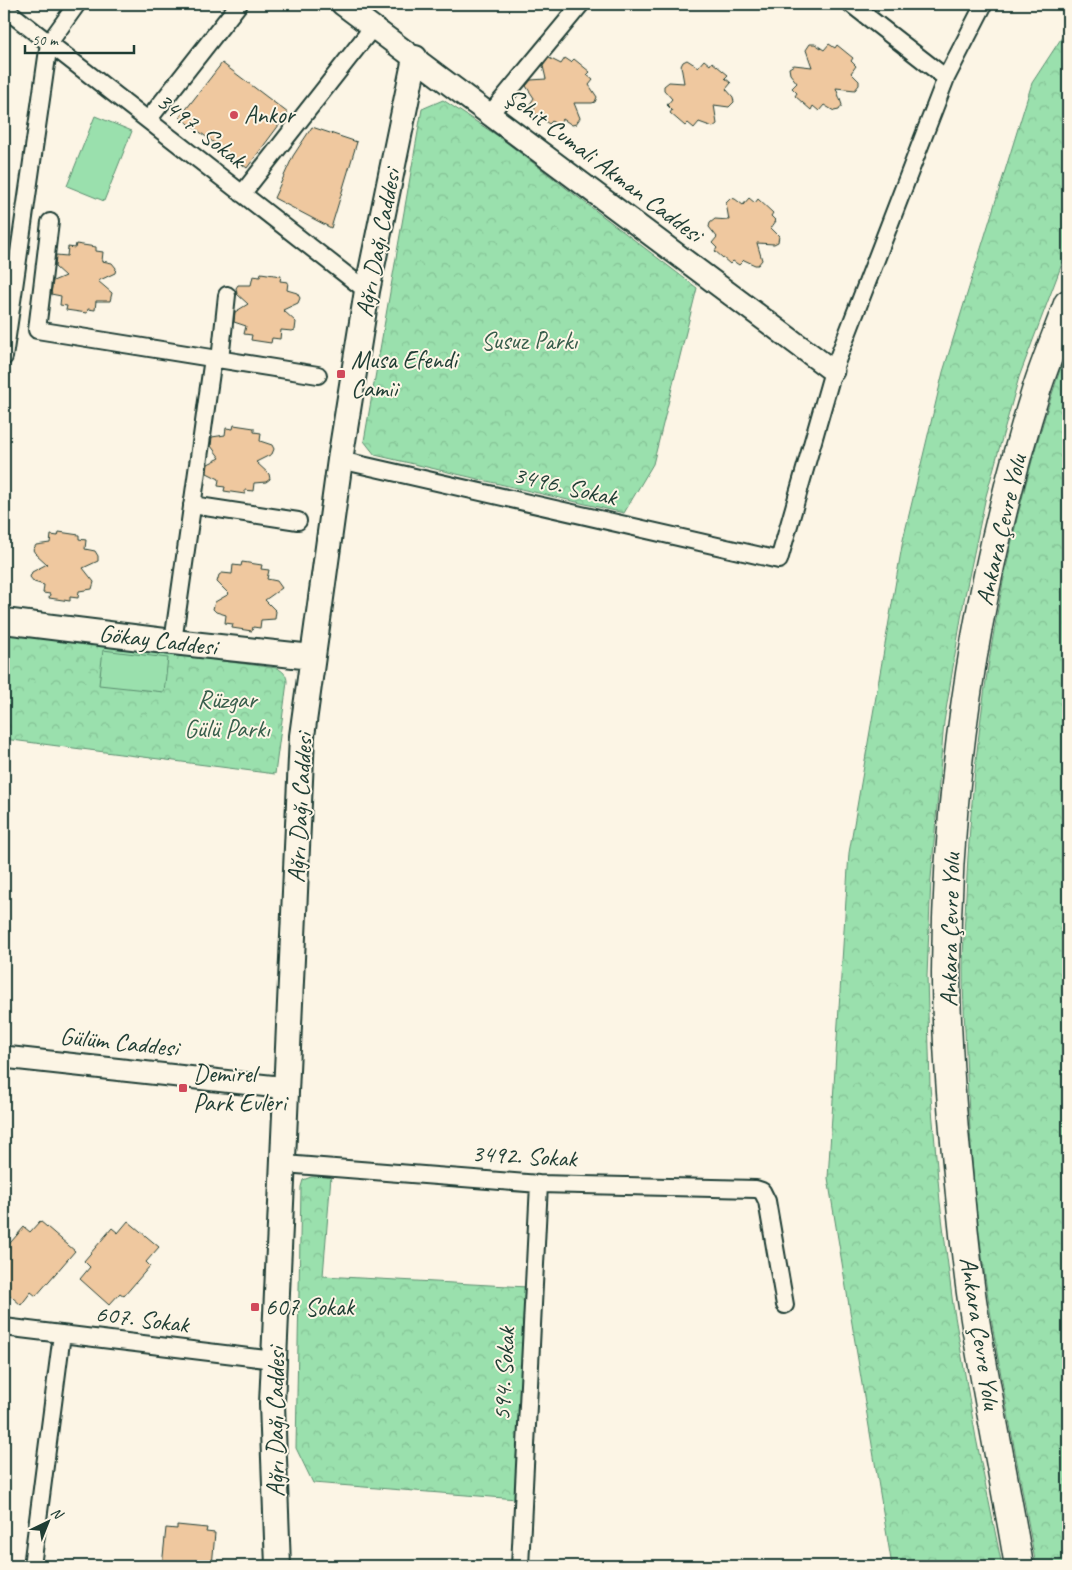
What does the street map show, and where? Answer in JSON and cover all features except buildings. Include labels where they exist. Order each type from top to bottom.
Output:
[{"type":"highway","name":"Ankara Çevre Yolu","points":[[1019,1566],[973,1312],[953,1130],[946,972],[956,776],[984,596],[1002,511],[1019,447],[1038,385],[1068,304]]},
{"type":"main road","name":"Ağrı Dağı Caddesi","points":[[278,1566],[272,1404],[288,1088],[302,736],[340,460],[367,291],[414,58]]},
{"type":"main road","name":"Gökay Caddesi","points":[[4,621],[312,657]]},
{"type":"street","points":[[4,357],[48,43],[77,4]]},
{"type":"street","points":[[148,120],[239,4]]},
{"type":"street","name":"Şehit Cumali Akman Caddesi","points":[[342,4],[833,371]]},
{"type":"street","points":[[490,114],[581,4]]},
{"type":"street","points":[[851,4],[946,78]]},
{"type":"street","points":[[833,371],[946,78],[984,4]]},
{"type":"street","name":"3497. Sokak","points":[[4,8],[367,291]]},
{"type":"street","points":[[242,194],[373,27]]},
{"type":"street","points":[[50,222],[37,330],[318,375]]},
{"type":"street","points":[[173,642],[192,505],[227,296]]},
{"type":"street","name":"3496. Sokak","points":[[340,460],[780,560],[833,371]]},
{"type":"street","points":[[192,505],[298,521]]},
{"type":"street","name":"Gülüm Caddesi","points":[[4,1056],[288,1088]]},
{"type":"street","name":"3492. Sokak","points":[[284,1164],[539,1184],[756,1189],[762,1191],[766,1201],[785,1305]]},
{"type":"street","name":"594. Sokak","points":[[520,1566],[539,1184]]},
{"type":"street","name":"607. Sokak","points":[[4,1327],[274,1360]]},
{"type":"street","points":[[32,1566],[62,1334]]},
{"type":"green space","points":[[1068,28],[1068,248],[1019,377],[986,496],[964,600],[944,722],[931,879],[927,976],[930,1086],[940,1202],[953,1305],[976,1438],[1002,1566],[892,1566],[828,1178],[849,853],[903,540],[943,372],[1032,83]]},
{"type":"green space","name":"Susuz Parkı","points":[[443,100],[498,136],[697,288],[653,464],[624,513],[375,455],[364,441],[422,109]]},
{"type":"green space","points":[[95,116],[132,131],[104,201],[67,186]]},
{"type":"green space","points":[[1068,347],[1068,1566],[1036,1566],[1001,1377],[979,1234],[969,1109],[963,950],[976,756],[996,617],[1027,481],[1046,413]]},
{"type":"green space","name":"Rüzgar Gülü Parkı","points":[[4,633],[281,670],[287,682],[275,774],[4,739]]},
{"type":"green space","points":[[103,650],[168,658],[164,692],[99,685]]},
{"type":"green space","points":[[331,1176],[323,1276],[527,1287],[517,1499],[313,1483],[296,1448],[301,1187],[303,1180],[311,1177]]},
{"type":"place","name":"Ankor","points":[[234,115]]},
{"type":"place","name":"Musa Efendi Camii","points":[[341,374]]},
{"type":"place","name":"Demirel Park Evleri","points":[[183,1088]]},
{"type":"place","name":"607 Sokak","points":[[255,1307]]}]
